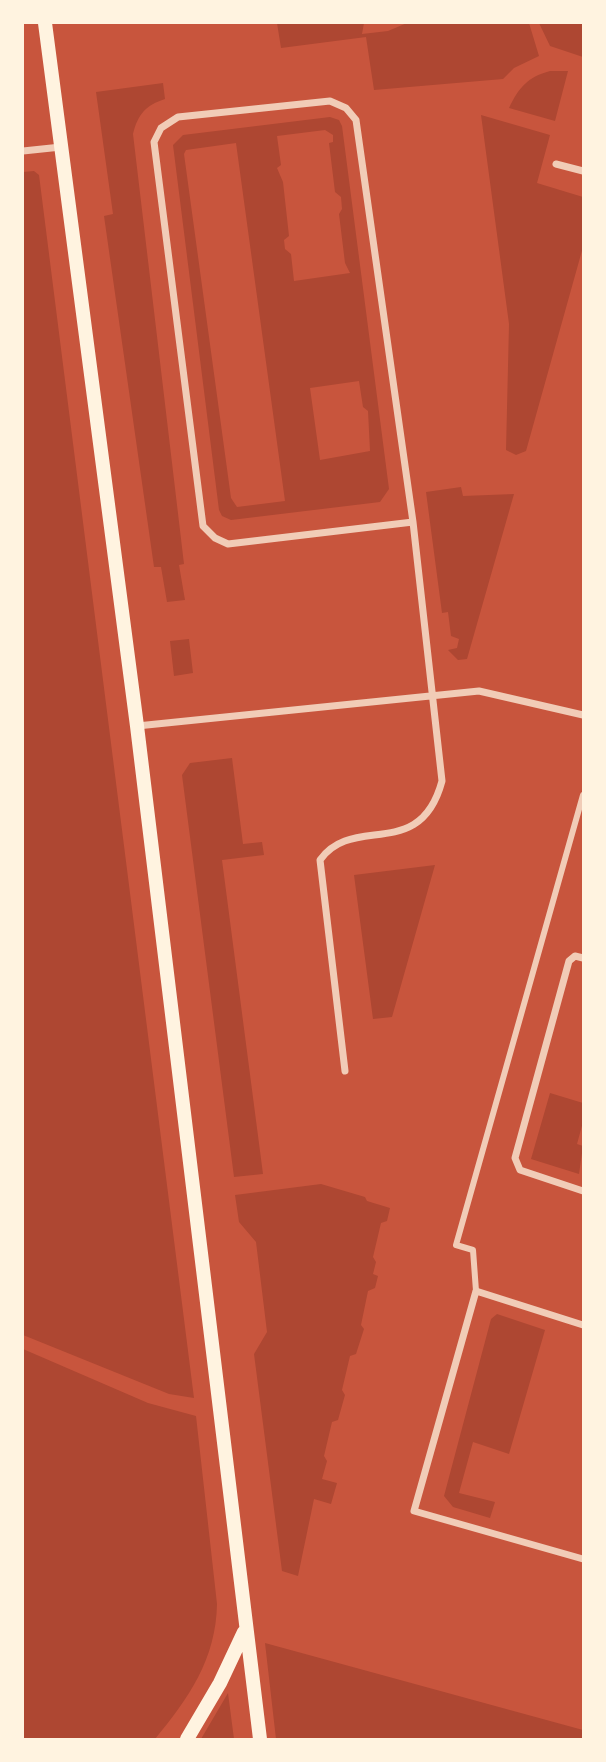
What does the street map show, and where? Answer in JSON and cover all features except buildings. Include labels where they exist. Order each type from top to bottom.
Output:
[{"type":"main road","points":[[45,23],[137,726],[260,1739]]},
{"type":"main road","points":[[187,1739],[220,1683],[245,1631]]},
{"type":"street","points":[[345,1071],[320,860],[329,847],[346,841],[408,829],[426,815],[437,800],[442,781],[413,522],[356,120],[346,108],[330,101],[178,117],[161,128],[154,142],[203,526],[215,538],[228,544],[413,522]]},
{"type":"street","points":[[23,151],[62,147]]},
{"type":"street","points":[[556,164],[583,171]]},
{"type":"street","points":[[137,726],[434,693],[479,691],[583,715]]},
{"type":"street","points":[[583,794],[456,1245],[473,1250],[476,1291],[414,1510],[583,1559]]},
{"type":"street","points":[[583,958],[575,956],[569,961],[516,1158],[520,1170],[583,1191]]},
{"type":"street","points":[[476,1291],[583,1325]]},
{"type":"shaded area","points":[[277,23],[364,23],[362,34],[388,31],[407,23],[529,23],[539,56],[514,68],[503,79],[374,90],[366,37],[281,48]]},
{"type":"shaded area","points":[[539,23],[583,23],[583,57],[550,46]]},
{"type":"shaded area","points":[[550,71],[568,71],[555,121],[509,108],[525,84]]},
{"type":"shaded area","points":[[163,83],[165,99],[144,111],[133,134],[184,564],[179,565],[185,600],[167,602],[161,567],[154,567],[104,216],[113,214],[96,92]]},
{"type":"shaded area","points":[[481,115],[550,135],[537,183],[583,197],[583,247],[526,451],[516,455],[506,450],[509,324]]},
{"type":"shaded area","points":[[330,117],[339,120],[342,126],[389,489],[380,502],[231,520],[222,516],[219,510],[173,145],[183,135]],"holes":[[[325,130],[333,135],[333,142],[329,143],[335,192],[341,197],[342,209],[339,214],[345,263],[350,273],[294,281],[291,254],[285,249],[284,240],[289,236],[283,182],[277,168],[281,165],[277,136]],[[236,143],[285,501],[237,507],[231,498],[184,154],[186,150]],[[359,381],[363,407],[368,411],[370,451],[320,460],[310,388]]]},
{"type":"shaded area","points":[[34,171],[39,175],[194,1398],[169,1394],[23,1335],[23,172]]},
{"type":"shaded area","points":[[461,487],[463,496],[514,494],[467,659],[458,660],[448,650],[457,648],[459,639],[451,636],[448,612],[442,613],[426,492]]},
{"type":"shaded area","points":[[189,639],[193,673],[174,676],[170,641]]},
{"type":"shaded area","points":[[232,758],[243,844],[262,842],[264,855],[222,860],[263,1174],[234,1177],[182,775],[190,763]]},
{"type":"shaded area","points":[[435,865],[392,1017],[373,1019],[354,875]]},
{"type":"shaded area","points":[[550,1093],[583,1103],[583,1122],[577,1144],[583,1146],[579,1174],[531,1159]]},
{"type":"shaded area","points":[[321,1184],[365,1197],[367,1201],[390,1208],[387,1221],[381,1223],[373,1257],[376,1262],[373,1274],[378,1276],[375,1288],[368,1291],[361,1325],[364,1329],[356,1354],[350,1356],[342,1390],[345,1395],[338,1420],[332,1422],[324,1456],[327,1461],[322,1479],[337,1483],[331,1504],[314,1499],[298,1576],[282,1571],[254,1354],[267,1332],[256,1242],[239,1222],[235,1195]]},
{"type":"shaded area","points":[[497,1314],[545,1330],[509,1454],[473,1442],[459,1493],[495,1502],[490,1518],[453,1507],[444,1496],[491,1319]]},
{"type":"shaded area","points":[[23,1349],[148,1403],[196,1416],[217,1604],[215,1624],[212,1643],[198,1677],[155,1739],[23,1739]]},
{"type":"shaded area","points":[[265,1643],[583,1730],[583,1739],[276,1739]]},
{"type":"shaded area","points":[[228,1693],[234,1739],[201,1739]]}]
